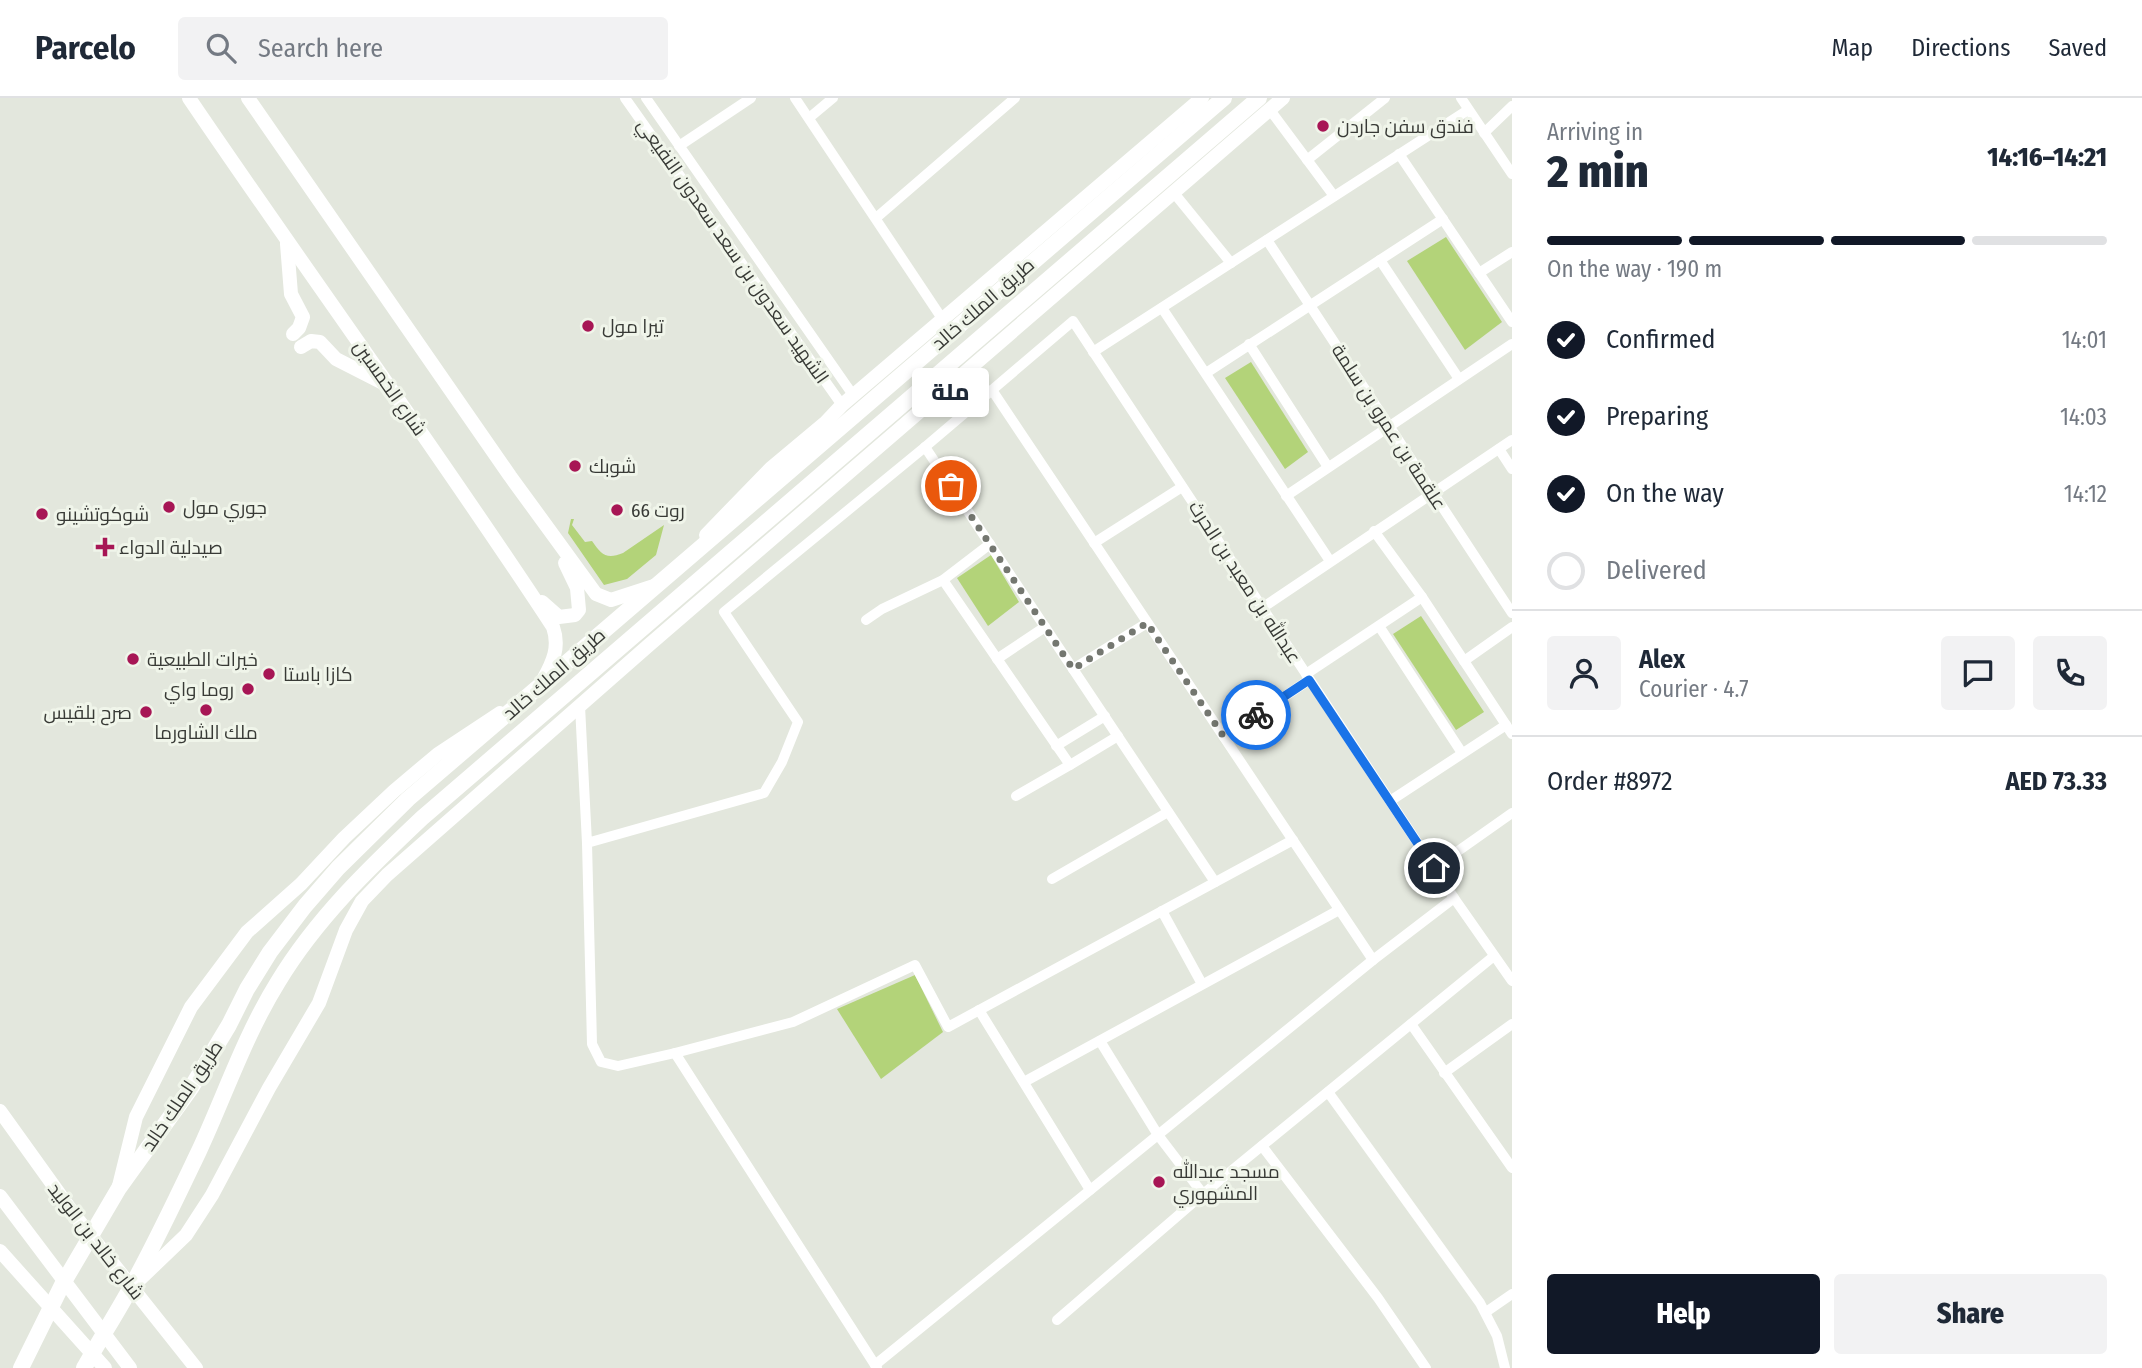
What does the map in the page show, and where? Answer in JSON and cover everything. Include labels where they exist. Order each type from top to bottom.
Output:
[{"type":"main road","name":"شارع الخمسين","points":[[189,98],[287,243],[390,386],[553,627],[557,644],[552,664],[540,686]]},
{"type":"main road","points":[[248,98],[551,534],[596,594],[611,600],[657,584],[771,468],[1202,98]]},
{"type":"main road","name":"طريق الملك خالد","points":[[21,1368],[51,1307],[119,1188],[191,1088],[270,952],[338,868],[408,799],[1224,98]]},
{"type":"main road","points":[[131,1288],[186,1235],[212,1195],[269,1088],[319,1003],[346,930],[362,901],[387,875],[1174,193],[1264,104],[1283,98]]},
{"type":"main road","name":"طريق الملك خالد","points":[[84,1368],[131,1288],[212,1123],[257,1018],[307,939],[344,895],[422,818],[1264,104]]},
{"type":"main road","points":[[287,243],[291,294],[303,317],[297,340],[320,342],[336,359],[390,386]]},
{"type":"main road","points":[[530,592],[559,617],[575,615],[579,610],[577,589],[551,534]]},
{"type":"main road","points":[[119,1188],[136,1116],[191,1007],[247,932],[301,884],[344,838],[416,772],[438,754],[540,686]]},
{"type":"main road","name":"شارع خالد بن الوليد","points":[[0,1111],[76,1217],[196,1368]]},
{"type":"main road","points":[[0,1196],[130,1368]]},
{"type":"main road","points":[[0,1251],[105,1368]]},
{"type":"street","name":"الشهيد سعدون بن سعد سعدون النفيعي","points":[[625,98],[848,400]]},
{"type":"street","name":"الشهيد سعدون بن سعد سعدون النفيعي","points":[[646,98],[848,400]]},
{"type":"street","points":[[679,146],[751,98]]},
{"type":"street","points":[[794,98],[943,320]]},
{"type":"street","points":[[809,118],[832,98]]},
{"type":"street","points":[[876,218],[1015,98]]},
{"type":"street","points":[[1307,160],[1385,98]]},
{"type":"street","points":[[1461,98],[1512,174]]},
{"type":"street","points":[[1264,104],[1334,196]]},
{"type":"street","points":[[1484,133],[1512,106]]},
{"type":"street","points":[[1093,352],[1468,110]]},
{"type":"street","points":[[1399,154],[1512,323]]},
{"type":"street","points":[[1174,193],[1231,263]]},
{"type":"street","points":[[1206,373],[1443,219]]},
{"type":"street","name":"علقمة بن عمرو بن سلمة","points":[[1267,240],[1512,613]]},
{"type":"street","points":[[1479,273],[1512,252]]},
{"type":"street","points":[[1380,260],[1459,379]]},
{"type":"street","points":[[1162,308],[1330,561]]},
{"type":"street","name":"عبدالله بن معبد بن الحرث","points":[[992,390],[1073,321],[1434,868],[1512,981]]},
{"type":"street","points":[[1249,344],[1328,467]]},
{"type":"street","points":[[1286,496],[1512,344]]},
{"type":"street","points":[[587,843],[764,793],[782,762],[798,722],[724,612],[992,390],[1373,960]]},
{"type":"street","points":[[1262,608],[1512,440]]},
{"type":"street","points":[[925,447],[1215,882]]},
{"type":"street","points":[[1499,449],[1512,469]]},
{"type":"street","points":[[1094,543],[1182,487]]},
{"type":"street","points":[[1374,531],[1422,597],[1512,734]]},
{"type":"street","points":[[866,620],[882,609],[943,580],[990,544]]},
{"type":"street","points":[[943,580],[1070,765]]},
{"type":"street","points":[[1224,737],[1422,597]]},
{"type":"street","points":[[1073,669],[1147,623]]},
{"type":"street","points":[[1379,626],[1462,753]]},
{"type":"street","points":[[997,659],[1045,627]]},
{"type":"street","points":[[1464,661],[1512,627]]},
{"type":"street","points":[[580,706],[587,843],[592,1044],[601,1062],[618,1066],[793,1022],[915,965],[948,1027],[1293,840]]},
{"type":"street","points":[[1056,746],[1105,716]]},
{"type":"street","points":[[1390,801],[1506,725]]},
{"type":"street","points":[[1016,796],[1118,736]]},
{"type":"street","points":[[1052,878],[1168,812]]},
{"type":"street","points":[[1434,868],[1510,819]]},
{"type":"street","points":[[676,1053],[876,1366],[1373,960],[1454,898]]},
{"type":"street","points":[[1024,1082],[1339,910]]},
{"type":"street","points":[[1162,911],[1202,985]]},
{"type":"street","points":[[1057,1320],[1203,1194],[1494,956]]},
{"type":"street","points":[[979,1010],[1090,1190]]},
{"type":"street","points":[[1411,1024],[1512,1168]]},
{"type":"street","points":[[1444,1073],[1512,1024]]},
{"type":"street","points":[[1100,1041],[1158,1135],[1203,1194]]},
{"type":"street","points":[[1328,1092],[1486,1312],[1497,1336],[1505,1368]]},
{"type":"street","points":[[1262,1146],[1378,1298],[1426,1368]]},
{"type":"street","points":[[1486,1312],[1512,1294]]},
{"type":"green space","points":[[1446,237],[1502,322],[1465,350],[1407,261]]},
{"type":"green space","points":[[1251,362],[1308,452],[1285,469],[1225,378]]},
{"type":"green space","points":[[571,519],[574,519],[572,525],[585,542],[592,541],[608,556],[623,553],[664,525],[656,555],[627,579],[604,585],[568,533]]},
{"type":"green space","points":[[991,555],[1019,602],[988,626],[957,578]]},
{"type":"green space","points":[[1421,616],[1484,712],[1456,730],[1393,634]]},
{"type":"green space","points":[[915,975],[943,1032],[881,1079],[837,1009]]},
{"type":"way so far","points":[[951,486],[1073,669],[1147,623],[1224,737],[1256,715]]},
{"type":"place","name":"فندق سفن جاردن","points":[[1323,126]]},
{"type":"place","name":"تيرا مول","points":[[588,326]]},
{"type":"place","name":"شوبك","points":[[575,466]]},
{"type":"place","name":"ملة","points":[[951,486]]},
{"type":"place","name":"جوري مول","points":[[169,507]]},
{"type":"place","name":"روت 66","points":[[617,510]]},
{"type":"place","name":"شوكوتشينو","points":[[42,514]]},
{"type":"place","name":"صيدلية الدواء","points":[[105,547]]},
{"type":"place","name":"خيرات الطبيعية","points":[[133,659]]},
{"type":"place","name":"كازا باستا","points":[[269,674]]},
{"type":"place","name":"روما واي","points":[[248,689]]},
{"type":"place","name":"ملك الشاورما","points":[[206,710]]},
{"type":"place","name":"صرح بلقيس","points":[[146,712]]},
{"type":"place","name":"مسجد عبدالله المشهوري","points":[[1159,1182]]},
{"type":"route","points":[[1256,715],[1309,680],[1434,868]]}]
